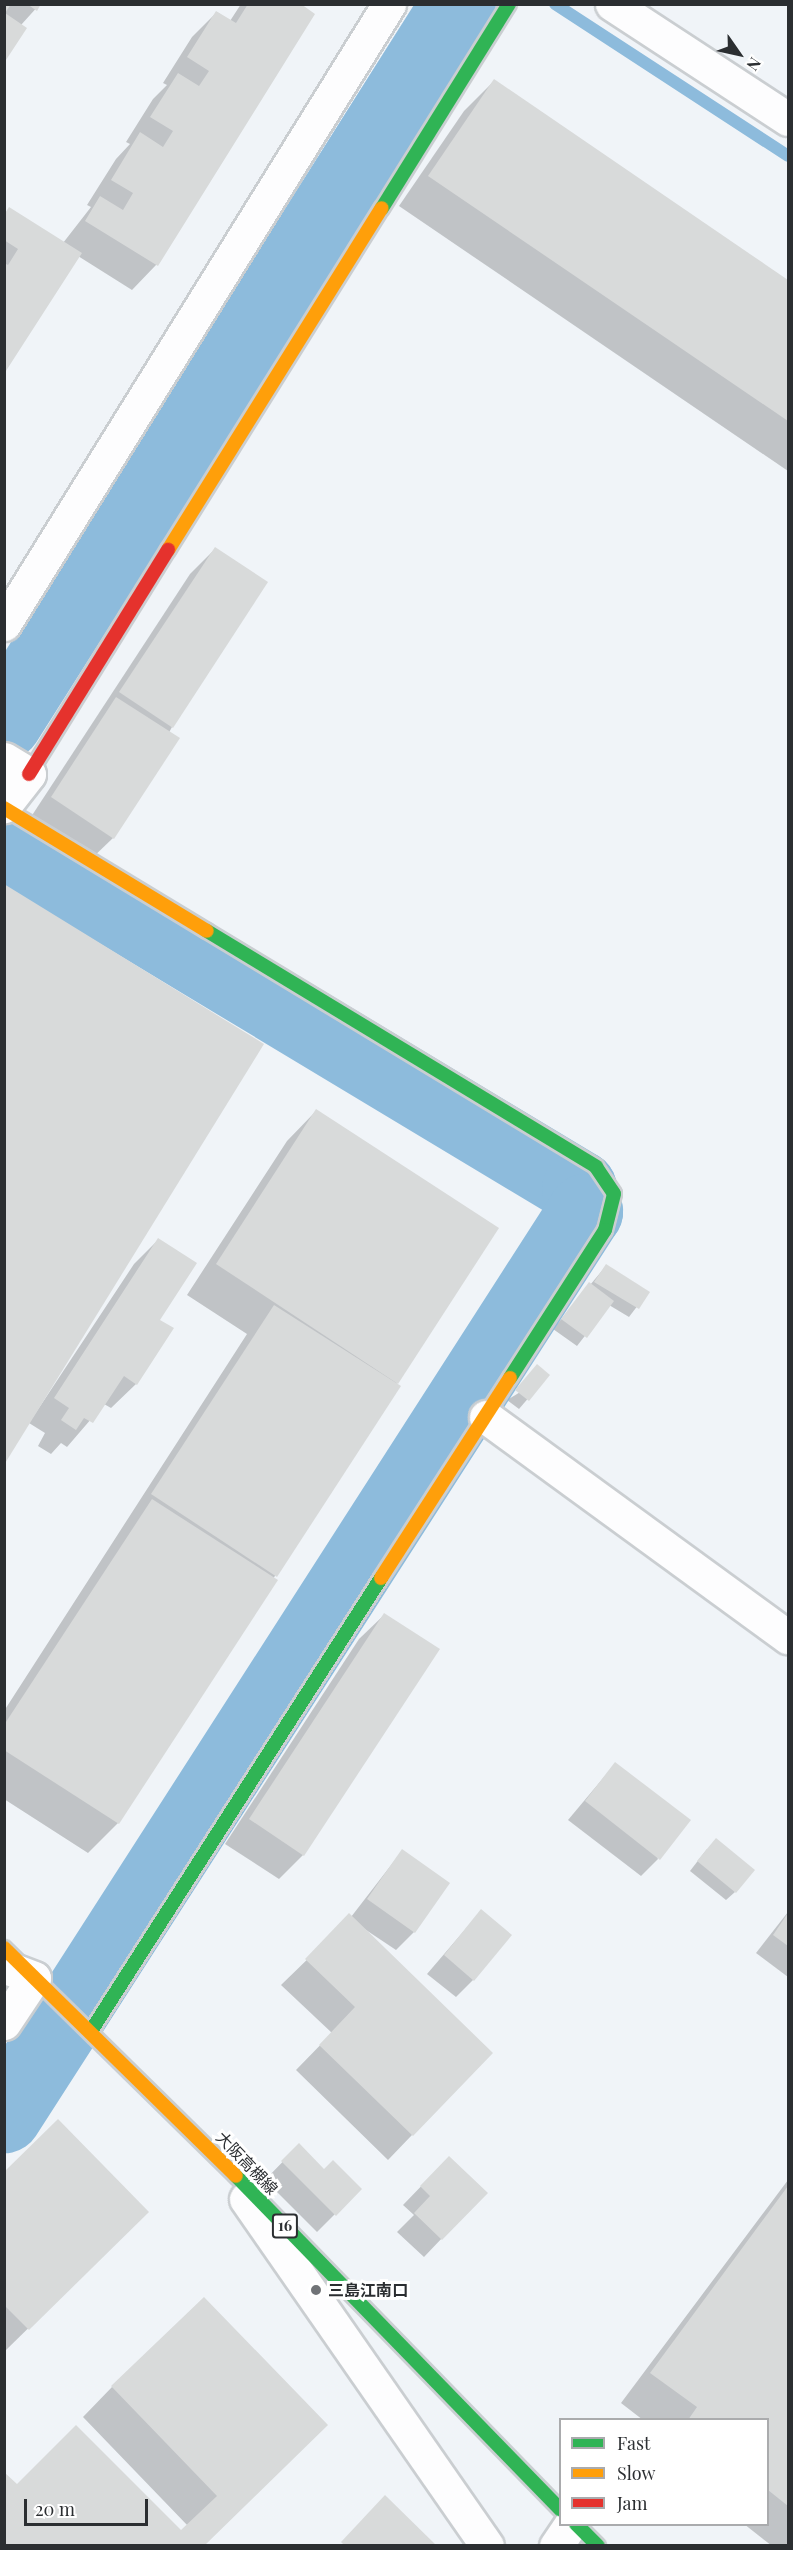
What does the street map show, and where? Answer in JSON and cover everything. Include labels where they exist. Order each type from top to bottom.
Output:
[{"type":"street","points":[[4,624],[389,4]]},
{"type":"street","points":[[91,2031],[605,1230],[614,1194],[596,1167],[4,807],[17,766],[509,4]]},
{"type":"street","points":[[612,4],[789,119]]},
{"type":"street","points":[[486,1417],[789,1637]]},
{"type":"street","name":"大阪高槻線","points":[[4,1948],[19,1972],[91,2031],[213,2152],[559,2507]]},
{"type":"street","points":[[4,2023],[19,1972]]},
{"type":"street","points":[[213,2152],[486,2546]]},
{"type":"street","points":[[556,2546],[569,2526]]},
{"type":"street","points":[[578,2526],[598,2546]]},
{"type":"building","points":[[4,4],[11,4],[5,13],[27,28],[4,63]]},
{"type":"building","points":[[27,4],[41,4],[37,11]]},
{"type":"building","points":[[248,4],[301,4],[315,14],[158,266],[85,221],[100,196],[123,210],[133,193],[111,180],[140,132],[163,147],[173,131],[150,117],[178,73],[199,86],[209,71],[187,57],[216,11],[236,23]]},
{"type":"building","points":[[494,79],[788,280],[788,421],[428,176]]},
{"type":"building","points":[[9,207],[82,253],[4,374],[4,263],[8,265],[18,249],[4,240],[4,215]]},
{"type":"building","points":[[215,547],[268,582],[173,728],[119,692]]},
{"type":"building","points":[[116,697],[180,738],[114,839],[51,797]]},
{"type":"building","points":[[4,884],[264,1044],[4,1465]]},
{"type":"building","points":[[316,1109],[499,1228],[398,1384],[216,1264]]},
{"type":"building","points":[[158,1238],[197,1263],[160,1320],[174,1328],[137,1385],[124,1376],[93,1423],[84,1418],[76,1430],[61,1420],[69,1408],[54,1398]]},
{"type":"building","points":[[606,1264],[650,1292],[639,1309],[594,1282]]},
{"type":"building","points":[[589,1282],[614,1301],[587,1338],[561,1319]]},
{"type":"building","points":[[274,1305],[401,1386],[277,1577],[151,1494]]},
{"type":"building","points":[[537,1364],[550,1375],[529,1401],[515,1390]]},
{"type":"building","points":[[152,1499],[278,1580],[119,1824],[4,1750],[4,1725]]},
{"type":"building","points":[[384,1613],[440,1649],[304,1856],[249,1819]]},
{"type":"building","points":[[615,1762],[691,1820],[660,1860],[585,1801]]},
{"type":"building","points":[[716,1838],[755,1870],[736,1893],[697,1861]]},
{"type":"building","points":[[402,1849],[450,1883],[415,1933],[367,1899]]},
{"type":"building","points":[[481,1909],[512,1935],[474,1981],[444,1955]]},
{"type":"building","points":[[349,1913],[493,2053],[413,2136],[319,2045],[355,2007],[305,1959]]},
{"type":"building","points":[[788,1913],[788,1946],[773,1935]]},
{"type":"building","points":[[58,2119],[149,2212],[29,2330],[4,2305],[4,2172]]},
{"type":"building","points":[[299,2143],[324,2169],[333,2160],[362,2189],[336,2216],[281,2161]]},
{"type":"building","points":[[449,2156],[488,2193],[442,2240],[414,2213],[430,2196],[420,2186]]},
{"type":"building","points":[[788,2186],[788,2506],[769,2491],[769,2418],[689,2418],[697,2407],[650,2373]]},
{"type":"building","points":[[204,2297],[328,2425],[204,2546],[4,2546],[4,2472],[17,2484],[76,2425],[181,2530],[217,2496],[111,2386]]},
{"type":"building","points":[[385,2495],[437,2546],[345,2546],[341,2542]]},
{"type":"waterway","points":[[4,722],[458,4]]},
{"type":"waterway","points":[[555,4],[788,156]]},
{"type":"waterway","points":[[4,842],[579,1188],[585,1211],[4,2115]]},
{"type":"traffic: fast","points":[[382,208],[509,4]]},
{"type":"traffic: fast","points":[[207,931],[596,1167],[614,1194],[605,1230],[510,1378]]},
{"type":"traffic: fast","points":[[91,2031],[381,1578]]},
{"type":"traffic: fast","points":[[236,2176],[559,2508]]},
{"type":"traffic: fast","points":[[578,2526],[598,2546]]},
{"type":"traffic: slow","points":[[168,550],[382,208]]},
{"type":"traffic: slow","points":[[4,808],[207,931]]},
{"type":"traffic: slow","points":[[381,1578],[510,1378]]},
{"type":"traffic: slow","points":[[4,1948],[236,2176]]},
{"type":"traffic: jam","points":[[29,774],[168,550]]},
{"type":"place","name":"三島江南口","points":[[316,2290]]}]
